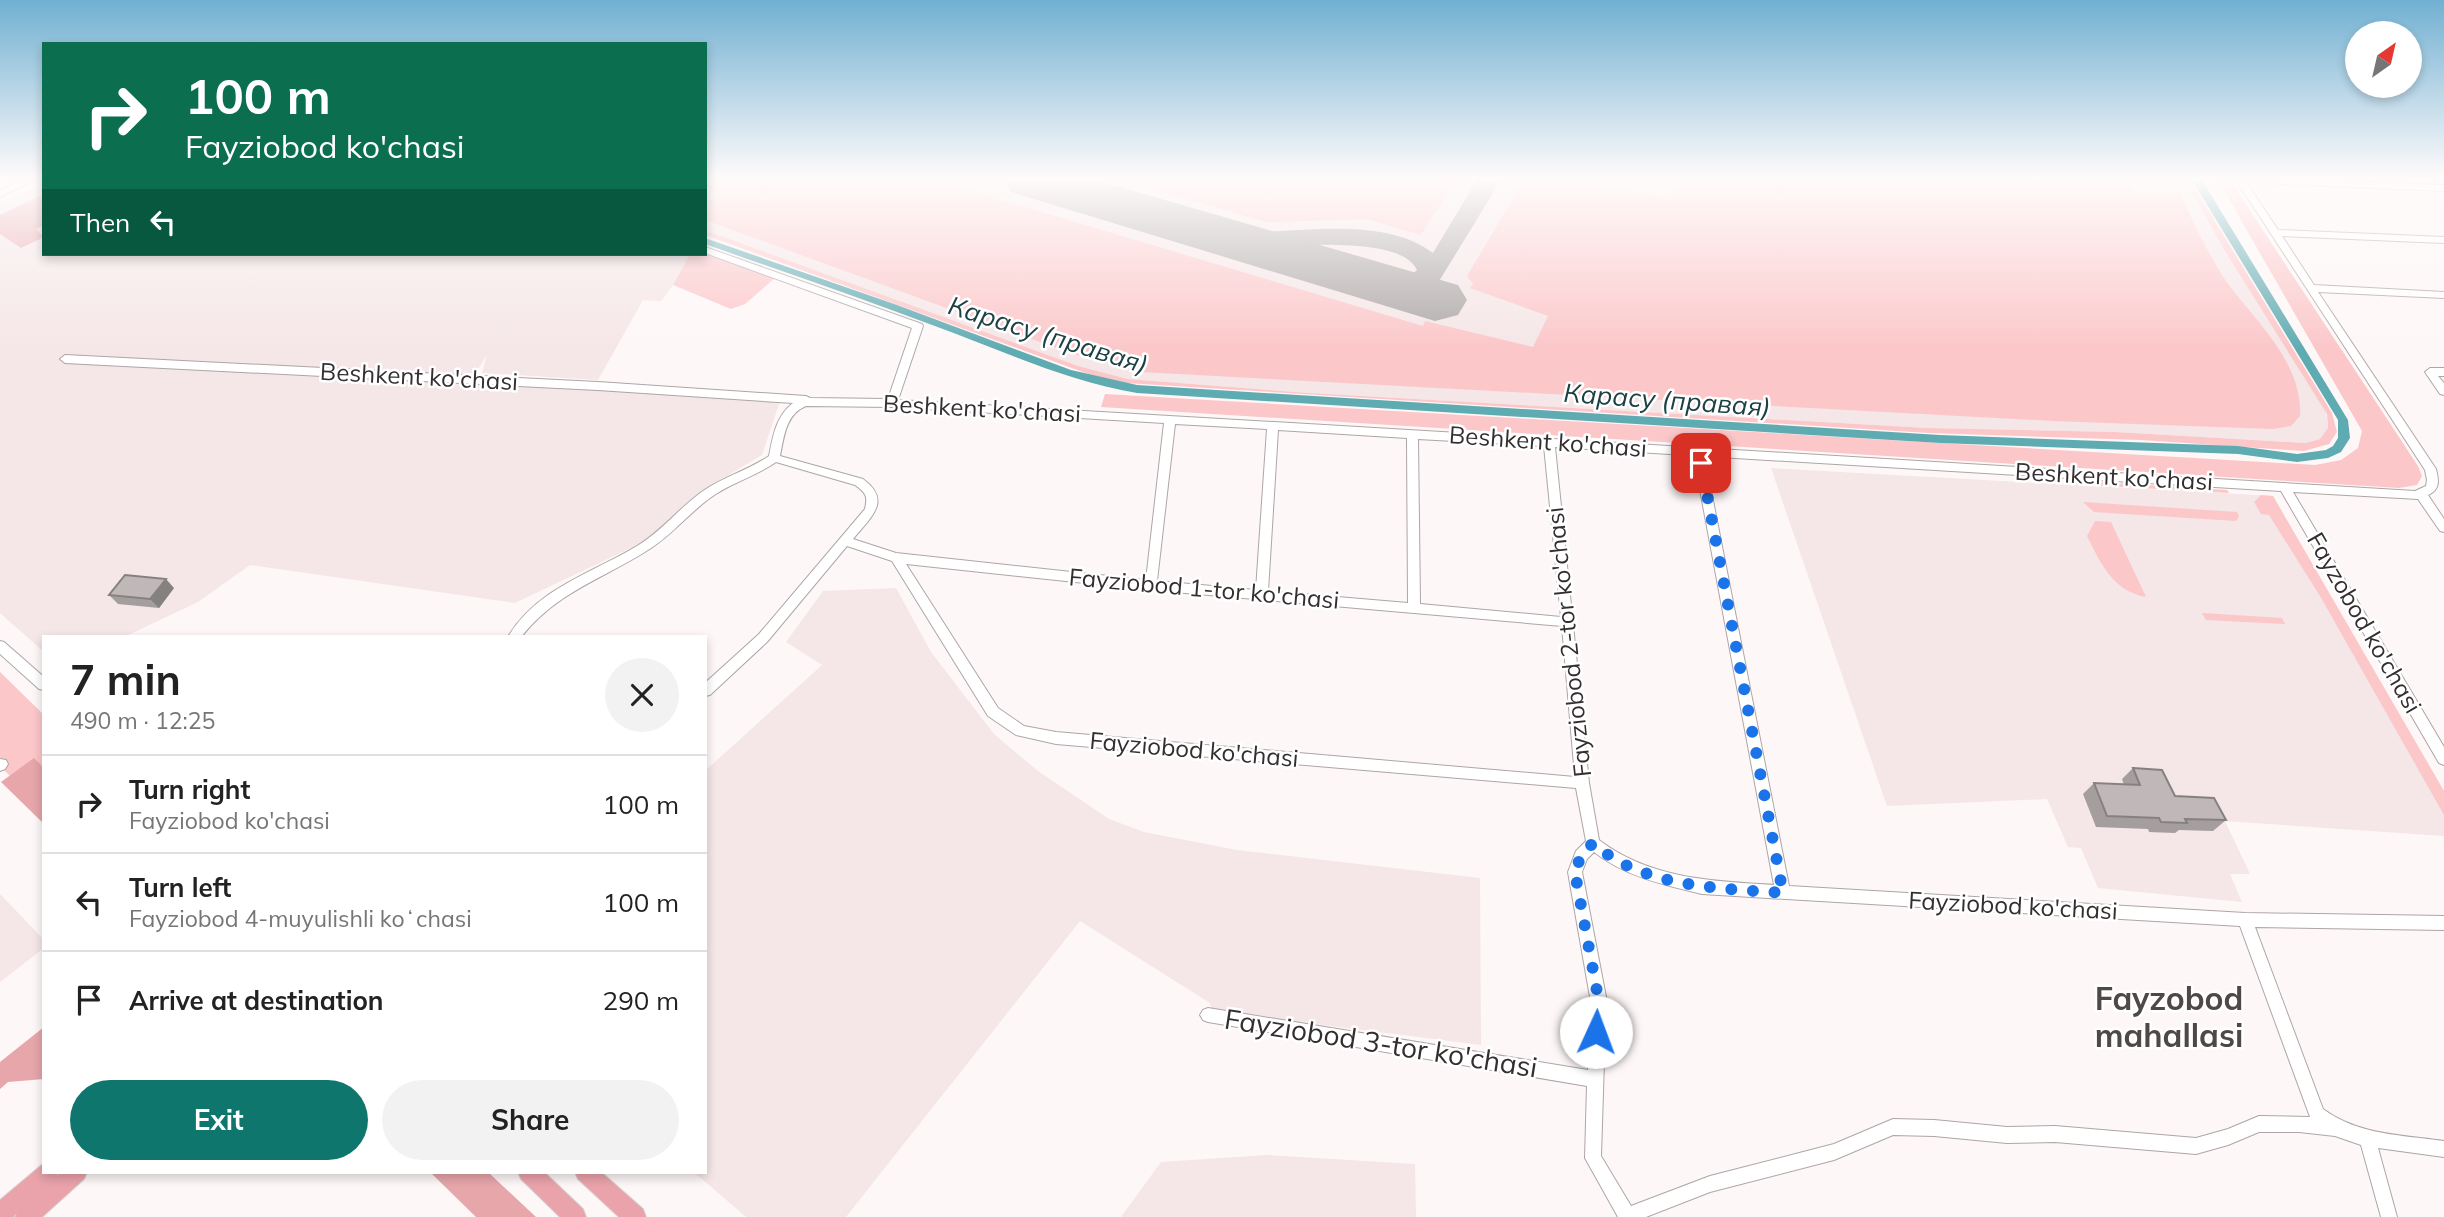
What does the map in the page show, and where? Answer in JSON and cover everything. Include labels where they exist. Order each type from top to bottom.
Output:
[{"type":"main road","points":[[0,1214],[46,1174]]},
{"type":"main road","points":[[26,1217],[75,1174]]},
{"type":"main road","points":[[530,1174],[566,1214]]},
{"type":"main road","points":[[587,1174],[635,1217]]},
{"type":"street","points":[[2278,237],[2430,470],[2433,480],[2426,492],[2444,528]]},
{"type":"street","points":[[2367,237],[2444,240]]},
{"type":"street","points":[[707,251],[918,326],[892,403]]},
{"type":"street","points":[[2312,288],[2444,295]]},
{"type":"street","name":"Beshkent ko'chasi","points":[[65,359],[598,386],[2284,487],[2426,492],[2444,496]]},
{"type":"street","points":[[2444,372],[2430,373],[2444,391]]},
{"type":"street","points":[[515,635],[531,614],[553,595],[640,550],[661,536],[706,494],[751,473],[774,458],[787,407],[782,399]]},
{"type":"street","name":"Beshkent ko'chasi","points":[[785,415],[797,404],[815,401]]},
{"type":"street","points":[[1151,584],[1170,420]]},
{"type":"street","points":[[1262,594],[1273,426]]},
{"type":"street","points":[[1412,434],[1414,609]]},
{"type":"street","name":"Fayziobod 2-tor ko'chasi","points":[[1549,441],[1582,783],[1593,843]]},
{"type":"street","points":[[707,689],[763,638],[870,510],[873,498],[870,490],[859,482],[774,458]]},
{"type":"street","points":[[1701,463],[1783,893]]},
{"type":"street","name":"Fayzobod ko'chasi","points":[[2284,487],[2444,759]]},
{"type":"street","name":"Fayziobod 1-tor ko'chasi","points":[[843,540],[896,558],[1568,622]]},
{"type":"street","name":"Fayziobod ko'chasi","points":[[896,558],[993,712],[1021,731],[1056,738],[1582,783]]},
{"type":"street","points":[[0,646],[42,683]]},
{"type":"street","points":[[1593,843],[1581,855],[1575,873],[1598,997],[1593,1158],[1627,1216],[1710,1184],[1833,1152],[1893,1127],[2007,1135],[2055,1134],[2196,1146],[2228,1138],[2259,1125],[2299,1124],[2335,1128],[2367,1139],[2444,1149]]},
{"type":"street","name":"Fayziobod ko'chasi","points":[[1593,843],[1608,857],[1629,867],[1702,887],[2245,920],[2444,923]]},
{"type":"street","points":[[2245,920],[2317,1115],[2335,1128]]},
{"type":"street","name":"Fayziobod 3-tor ko'chasi","points":[[1208,1015],[1595,1079]]},
{"type":"street","points":[[2367,1139],[2389,1217]]},
{"type":"shaded area","points":[[0,237],[42,237],[42,256],[688,256],[674,284],[661,301],[643,300],[598,380],[482,373],[487,355],[473,377],[782,395],[762,455],[705,489],[658,535],[515,603],[250,565],[198,602],[128,635],[42,635],[42,650],[0,613]]},
{"type":"shaded area","points":[[4,237],[42,237],[42,238],[21,248]]},
{"type":"shaded area","points":[[710,237],[724,237],[1078,366],[1128,379],[1308,393],[1927,428],[2115,432],[2306,443],[2320,439],[2328,428],[2327,414],[2217,237],[2225,237],[2332,413],[2337,432],[2329,444],[2304,451],[2141,440],[1929,433],[1126,383],[1094,376]]},
{"type":"shaded area","points":[[724,237],[2217,237],[2326,412],[2328,428],[2320,439],[2306,443],[2115,432],[1927,428],[1308,393],[1128,379],[1078,366]]},
{"type":"shaded area","points":[[751,237],[1125,237],[1423,326],[1425,321],[1533,347],[1548,316],[1470,288],[1473,284],[1467,276],[1490,237],[2201,237],[2219,271],[2286,360],[2299,396],[2300,416],[2291,426],[2273,429],[2053,421],[1141,372],[1070,353]]},
{"type":"shaded area","points":[[2251,237],[2267,237],[2418,466],[2422,476],[2417,485],[2399,488],[1101,407],[1105,394],[2315,465],[2341,460],[2358,448],[2362,431]]},
{"type":"shaded area","points":[[707,255],[775,278],[745,304],[731,309],[673,285],[689,256]]},
{"type":"shaded area","points":[[1771,468],[2273,496],[2444,791],[2444,836],[2225,821],[2250,874],[2230,874],[2242,902],[2098,888],[2081,848],[2068,847],[2047,799],[1887,806]]},
{"type":"shaded area","points":[[2067,480],[2227,490],[2229,493],[2069,484]]},
{"type":"shaded area","points":[[2261,495],[2273,496],[2444,791],[2444,815],[2320,596],[2269,515],[2261,514],[2254,502]]},
{"type":"shaded area","points":[[2083,502],[2237,512],[2239,516],[2236,521],[2094,512]]},
{"type":"shaded area","points":[[2095,521],[2111,522],[2146,597],[2125,589],[2109,575],[2087,536]]},
{"type":"shaded area","points":[[896,588],[931,652],[994,734],[1038,771],[1109,819],[1144,832],[1237,850],[1480,878],[1481,1045],[1212,1011],[1210,1003],[1080,921],[846,1217],[746,1217],[696,1174],[707,1174],[707,769],[822,665],[786,642],[823,591]]},
{"type":"shaded area","points":[[2202,613],[2282,618],[2285,624],[2206,620]]},
{"type":"shaded area","points":[[0,672],[42,713],[42,766],[34,759],[10,776],[0,766]]},
{"type":"shaded area","points":[[34,758],[42,766],[42,822],[1,782]]},
{"type":"shaded area","points":[[0,894],[42,938],[42,950],[0,982]]},
{"type":"shaded area","points":[[42,1029],[42,1079],[8,1082],[0,1089],[0,1062]]},
{"type":"shaded area","points":[[1267,1155],[1415,1164],[1416,1217],[1121,1217],[1161,1162]]},
{"type":"shaded area","points":[[432,1174],[490,1174],[536,1217],[476,1217]]},
{"type":"building","points":[[125,575],[166,579],[150,599],[109,595]]},
{"type":"building","points":[[2133,768],[2162,770],[2175,796],[2214,798],[2226,820],[2185,819],[2187,823],[2161,822],[2159,818],[2107,816],[2094,783],[2140,785]]},
{"type":"waterway","name":"Карасу (правая)","points":[[707,242],[894,307],[1068,373],[1137,389],[1940,439],[2238,450],[2297,458],[2328,454],[2337,449],[2344,438],[2343,420],[2232,237]]},
{"type":"taxiway","points":[[1223,237],[1244,240],[1317,237],[1379,240],[1405,246],[1423,257],[1431,273]]},
{"type":"taxiway","points":[[1431,273],[1455,237]]},
{"type":"taxiway","points":[[1344,273],[1378,290],[1403,295],[1415,292],[1424,285],[1431,273]]},
{"type":"taxiway","points":[[1419,279],[1431,273]]},
{"type":"runway","points":[[1223,237],[1435,300]]},
{"type":"district","name":"Fayzobod mahallasi","points":[[2169,1018]]},
{"type":"route","points":[[1596,1032],[1598,997],[1575,873],[1581,855],[1593,843],[1608,857],[1666,879],[1702,887],[1783,893],[1701,463]]}]
